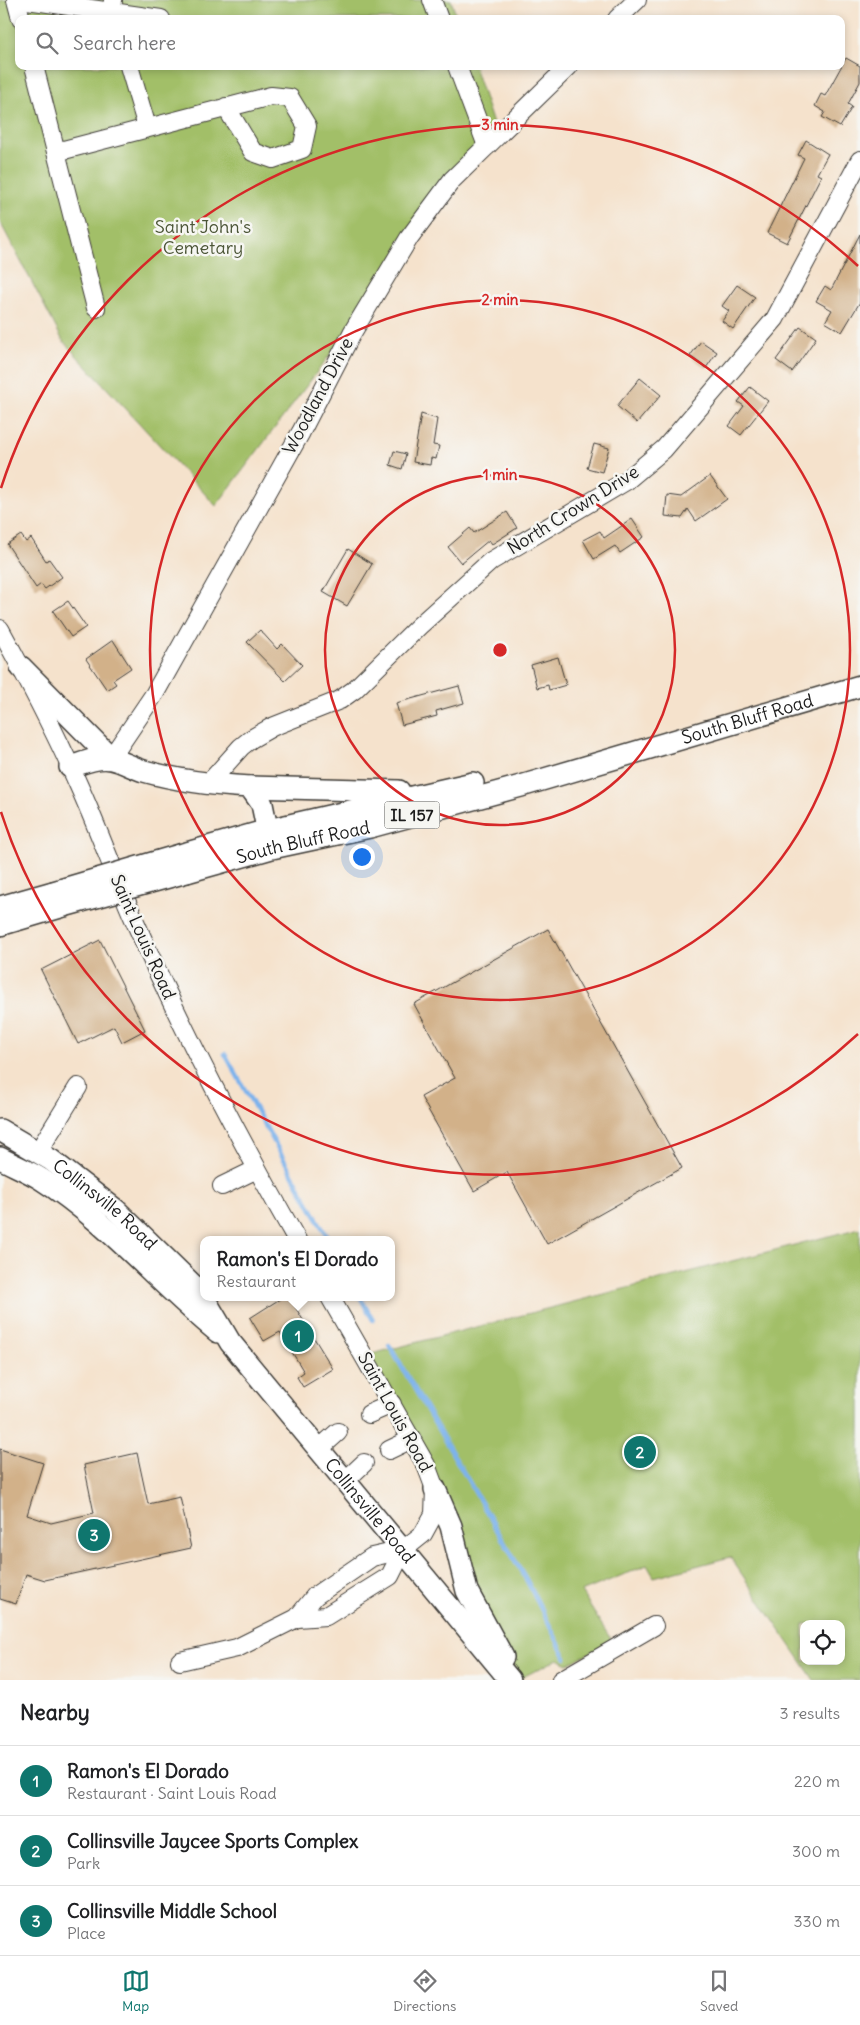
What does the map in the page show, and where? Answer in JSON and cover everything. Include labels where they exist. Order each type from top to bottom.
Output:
[{"type":"main road","points":[[21,667],[111,758],[145,771],[208,784],[250,787],[371,791],[449,789]]},
{"type":"main road","name":"South Bluff Road","points":[[270,839],[370,827],[521,786],[860,686]]},
{"type":"main road","name":"South Bluff Road","points":[[0,924],[58,899],[449,789],[574,759],[635,751]]},
{"type":"main road","points":[[70,767],[96,759],[111,758]]},
{"type":"main road","points":[[250,787],[262,804],[270,839]]},
{"type":"main road","name":"South Bluff Road","points":[[0,907],[58,899]]},
{"type":"main road","name":"Collinsville Road","points":[[0,1130],[52,1160],[109,1204],[200,1292]]},
{"type":"main road","points":[[26,1171],[38,1152]]},
{"type":"main road","name":"Collinsville Road","points":[[0,1158],[41,1179],[84,1213],[133,1255],[184,1304],[230,1342]]},
{"type":"main road","name":"Collinsville Road","points":[[206,1301],[230,1342],[510,1680]]},
{"type":"main road","points":[[435,1489],[451,1526],[467,1591],[515,1680]]},
{"type":"street","points":[[16,0],[20,15]]},
{"type":"street","points":[[27,0],[140,15]]},
{"type":"street","points":[[432,0],[438,15]]},
{"type":"street","points":[[621,15],[637,0]]},
{"type":"street","points":[[35,70],[96,308]]},
{"type":"street","points":[[130,70],[147,127]]},
{"type":"street","points":[[458,70],[487,146]]},
{"type":"street","name":"Woodland Drive","points":[[111,758],[155,693],[300,432],[352,333],[408,238],[452,180],[565,70]]},
{"type":"street","points":[[56,152],[147,127],[226,107],[271,96],[290,98],[306,126],[302,149],[273,159],[253,152],[226,107]]},
{"type":"street","name":"North Crown Drive","points":[[208,784],[240,746],[272,727],[340,700],[354,690],[491,561],[626,481],[664,449],[776,319],[860,160]]},
{"type":"street","name":"Saint Louis Road","points":[[0,629],[21,667],[70,767],[167,992],[219,1098],[295,1236]]},
{"type":"street","points":[[38,1152],[78,1087]]},
{"type":"street","points":[[222,1186],[257,1169]]},
{"type":"street","name":"Saint Louis Road","points":[[332,1301],[412,1439],[435,1489],[434,1514],[423,1534],[402,1550]]},
{"type":"street","points":[[369,1414],[392,1404]]},
{"type":"street","points":[[319,1449],[338,1432]]},
{"type":"street","points":[[389,1450],[412,1439]]},
{"type":"street","points":[[345,1481],[364,1463]]},
{"type":"street","points":[[297,1618],[315,1596],[372,1557],[402,1550]]},
{"type":"street","points":[[180,1662],[237,1648],[297,1618],[326,1616],[390,1576],[402,1550]]},
{"type":"street","points":[[561,1680],[654,1626]]},
{"type":"green space","name":"Saint John's Cemetary","points":[[0,0],[451,0],[456,15],[15,15],[15,70],[475,70],[497,136],[435,203],[375,295],[216,506],[63,341],[0,222]]},
{"type":"green space","points":[[860,1228],[860,1680],[814,1680],[804,1665],[845,1665],[845,1620],[800,1620],[800,1660],[730,1557],[654,1577],[647,1565],[581,1592],[612,1641],[568,1664],[558,1659],[521,1678],[467,1591],[451,1526],[364,1356]]},
{"type":"building","points":[[846,58],[860,66],[860,82],[848,104],[852,107],[840,127],[822,117],[825,112],[815,106],[821,94],[825,96],[839,70],[845,70]]},
{"type":"building","points":[[806,140],[828,154],[817,174],[821,176],[787,243],[767,233],[804,158],[798,155]]},
{"type":"building","points":[[860,234],[860,302],[842,332],[825,322],[832,310],[816,301],[825,286],[831,290]]},
{"type":"building","points":[[737,285],[755,297],[733,329],[722,321],[729,311],[722,306]]},
{"type":"building","points":[[800,327],[816,338],[792,372],[776,360]]},
{"type":"building","points":[[701,341],[717,352],[706,368],[690,356]]},
{"type":"building","points":[[640,378],[661,395],[637,423],[617,406]]},
{"type":"building","points":[[750,387],[768,401],[741,435],[729,426],[744,406],[738,402]]},
{"type":"building","points":[[421,414],[437,419],[433,445],[439,446],[436,459],[431,458],[430,465],[413,462]]},
{"type":"building","points":[[594,444],[609,448],[602,472],[587,468]]},
{"type":"building","points":[[394,451],[406,454],[402,469],[390,465]]},
{"type":"building","points":[[710,476],[727,499],[696,521],[688,509],[682,518],[665,516],[667,495],[681,497]]},
{"type":"building","points":[[507,512],[517,528],[492,544],[489,540],[461,563],[448,547],[470,528],[474,533]]},
{"type":"building","points":[[632,519],[644,537],[620,553],[615,546],[594,559],[583,540],[600,531],[604,538]]},
{"type":"building","points":[[21,535],[26,542],[31,538],[46,561],[49,559],[62,577],[45,589],[41,584],[36,588],[7,544]]},
{"type":"building","points":[[348,549],[372,564],[347,606],[323,592]]},
{"type":"building","points":[[68,601],[86,627],[71,637],[53,611]]},
{"type":"building","points":[[260,630],[277,649],[282,644],[302,665],[285,681],[247,642]]},
{"type":"building","points":[[113,640],[131,668],[113,680],[116,684],[107,690],[86,659]]},
{"type":"building","points":[[558,657],[566,685],[549,690],[548,685],[537,688],[531,665]]},
{"type":"building","points":[[459,686],[464,703],[436,711],[437,716],[402,725],[396,703]]},
{"type":"building","points":[[548,929],[682,1168],[547,1244],[507,1172],[474,1191],[421,1097],[455,1078],[414,1004]]},
{"type":"building","points":[[100,940],[145,1030],[122,1042],[114,1026],[78,1044],[41,970]]},
{"type":"building","points":[[277,1301],[291,1301],[333,1369],[303,1387],[297,1377],[304,1372],[280,1332],[264,1341],[250,1318]]},
{"type":"building","points":[[0,1449],[43,1463],[27,1515],[51,1523],[94,1513],[84,1465],[137,1453],[148,1504],[180,1497],[191,1548],[45,1580],[26,1574],[16,1604],[0,1599]]},
{"type":"waterway","points":[[225,1054],[327,1236]]},
{"type":"waterway","points":[[362,1301],[373,1320]]},
{"type":"waterway","points":[[389,1345],[527,1581],[566,1658]]},
{"type":"place","name":"Ramon's El Dorado","points":[[298,1336]]},
{"type":"place","name":"Collinsville Jaycee Sports Complex","points":[[640,1452]]},
{"type":"place","name":"Collinsville Middle School","points":[[94,1535]]}]
